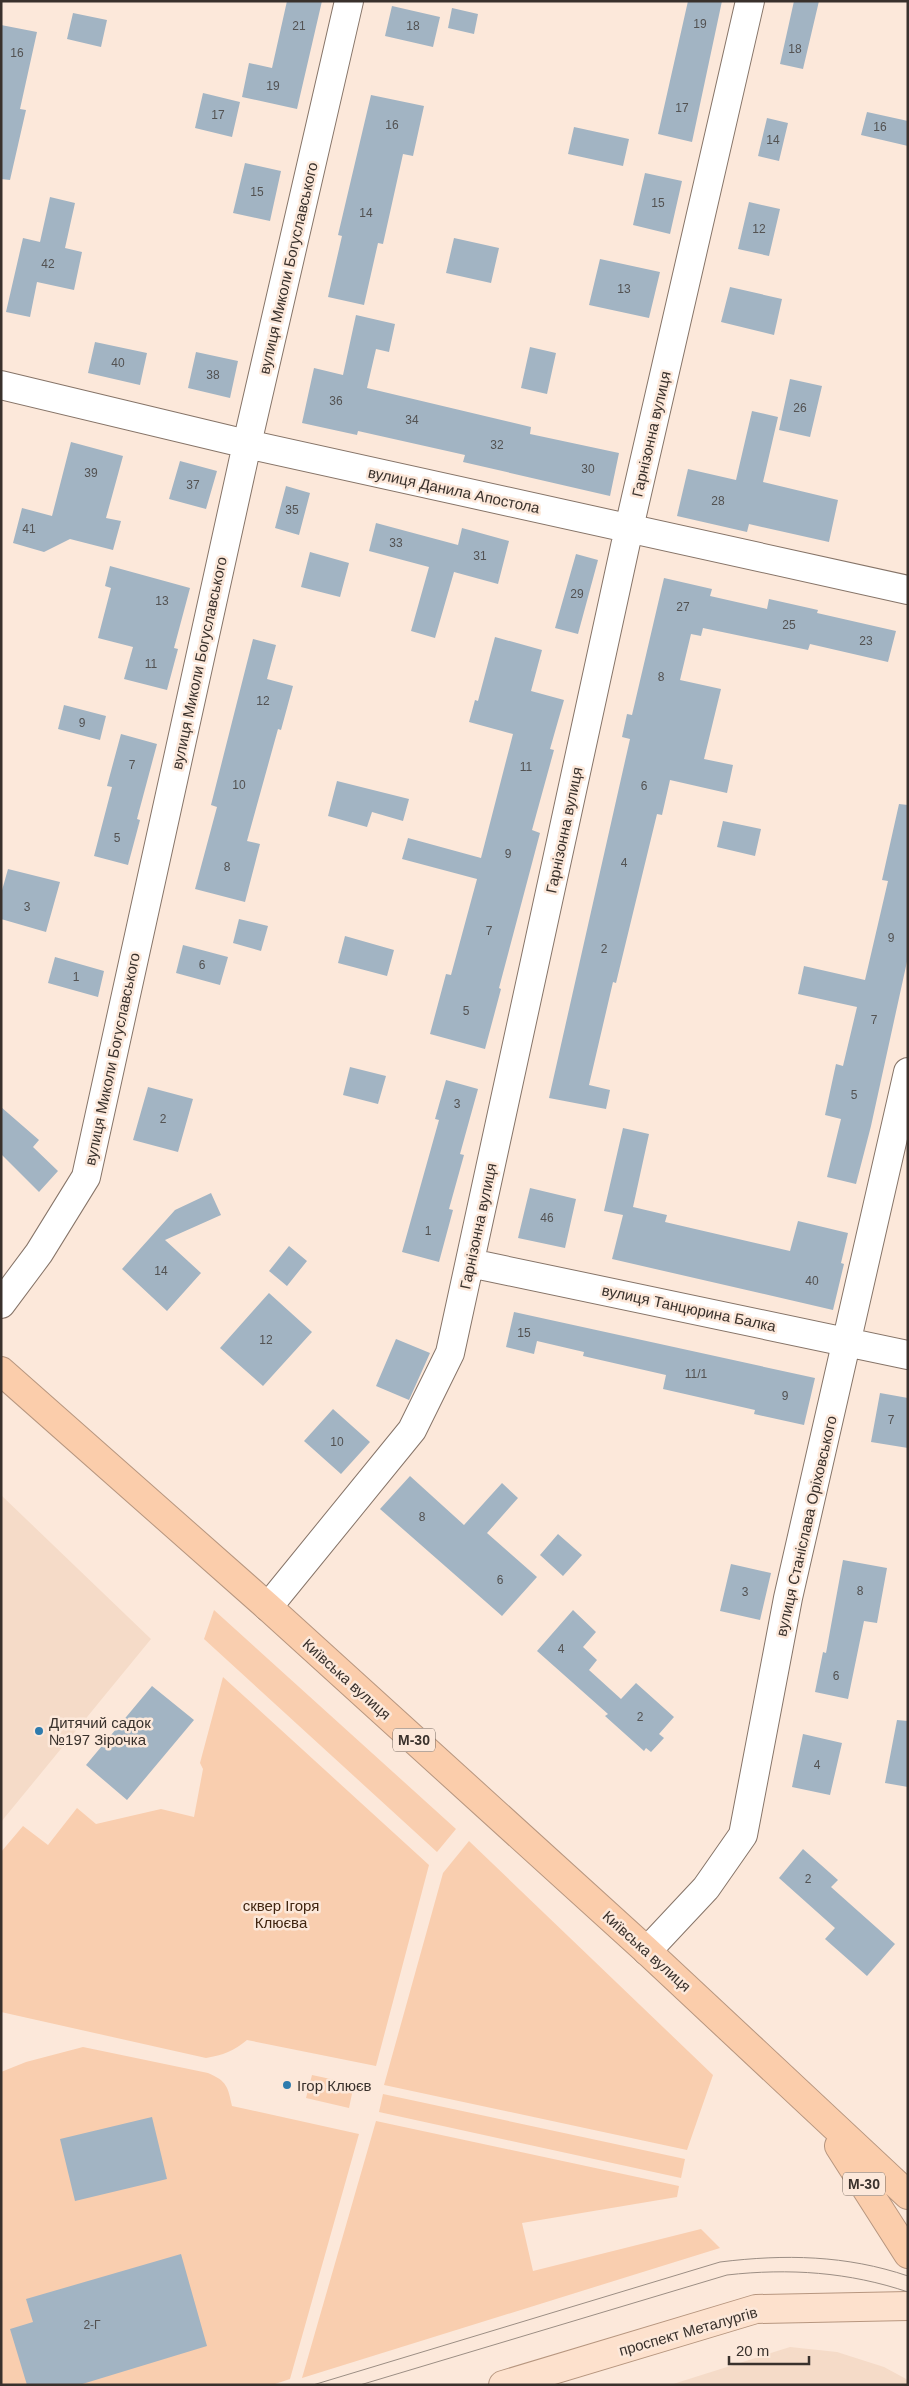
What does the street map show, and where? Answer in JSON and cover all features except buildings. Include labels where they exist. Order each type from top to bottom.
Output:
[{"type":"highway","name":"Київська вулиця","points":[[1,1372],[268,1607],[647,1951],[734,2031],[820,2115],[908,2195]]},
{"type":"highway","name":"Київська вулиця","points":[[820,2115],[908,2254]]},
{"type":"main road","name":"проспект Металургів","points":[[503,2385],[756,2309],[908,2306]]},
{"type":"street","name":"вулиця Миколи Богуславського","points":[[1,1304],[39,1253],[86,1177],[247,444],[350,1]]},
{"type":"street","name":"Гарнізонна вулиця","points":[[268,1607],[412,1430],[450,1353],[629,528],[750,1]]},
{"type":"street","name":"вулиця Данила Апостола","points":[[1,385],[247,444],[908,590]]},
{"type":"street","name":"вулиця Станіслава Оріховського","points":[[647,1951],[706,1888],[743,1835],[788,1598],[908,1072]]},
{"type":"street","name":"вулиця Танцюрина Балка","points":[[470,1263],[908,1355]]},
{"type":"shaded area","name":"Дитячий садок №197 Зірочка","points":[[1,1495],[151,1639],[1,1822]]},
{"type":"shaded area","points":[[790,2347],[837,2352],[884,2367],[908,2380],[908,2385],[670,2385]]},
{"type":"green space","points":[[214,1610],[456,1829],[437,1852],[204,1639]]},
{"type":"green space","name":"сквер Ігоря Клюєва","points":[[223,1677],[429,1865],[376,2066],[247,2040],[228,2052],[206,2058],[1,2012],[1,1852],[23,1826],[48,1845],[77,1808],[96,1824],[161,1809],[194,1817],[203,1769],[200,1763]]},
{"type":"green space","points":[[469,1841],[713,2075],[687,2150],[384,2085],[443,1873]]},
{"type":"green space","points":[[83,2047],[208,2073],[226,2085],[232,2106],[359,2134],[290,2379],[272,2385],[1,2385],[1,2072],[26,2062]]},
{"type":"green space","points":[[312,2075],[354,2084],[349,2108],[306,2098]]},
{"type":"green space","points":[[383,2094],[685,2159],[681,2178],[379,2112]]},
{"type":"green space","points":[[376,2121],[679,2186],[677,2197],[522,2223],[533,2271],[701,2229],[720,2248],[302,2378]]},
{"type":"tram line","points":[[313,2385],[720,2262],[744,2259],[815,2258],[862,2264],[908,2276]]},
{"type":"tram line","points":[[360,2385],[727,2275],[773,2272],[819,2273],[864,2280],[908,2292]]},
{"type":"place","name":"Дитячий садок №197 Зірочка","points":[[39,1731]]},
{"type":"place","name":"Ігор Клюєв","points":[[287,2085]]}]
